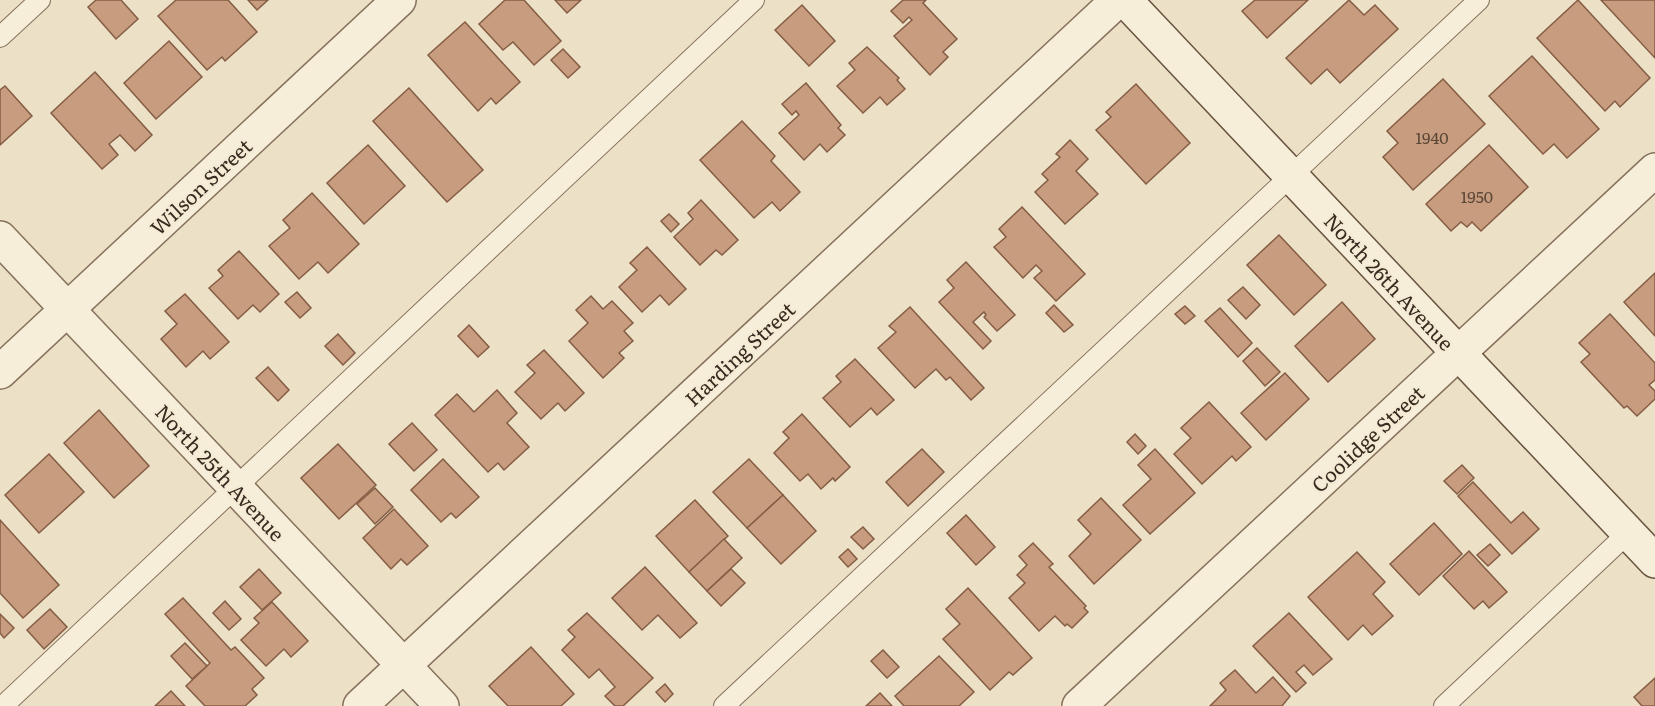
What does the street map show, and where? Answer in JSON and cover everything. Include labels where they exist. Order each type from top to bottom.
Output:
[{"type":"street","name":"Wilson Street","points":[[0,372],[399,0]]},
{"type":"street","name":"Harding Street","points":[[360,706],[1118,0]]},
{"type":"street","name":"North 26th Avenue","points":[[1125,0],[1655,561]]},
{"type":"street","name":"Coolidge Street","points":[[1079,706],[1655,170]]},
{"type":"street","name":"North 25th Avenue","points":[[0,238],[442,706]]},
{"type":"lane","points":[[0,37],[40,0]]},
{"type":"lane","points":[[3,706],[754,0]]},
{"type":"lane","points":[[724,706],[1479,0]]},
{"type":"lane","points":[[1444,706],[1628,533]]},
{"type":"building","points":[[96,0],[121,0],[138,19],[116,39],[88,7]]},
{"type":"building","points":[[176,0],[228,0],[257,32],[225,61],[222,57],[207,70],[158,16]]},
{"type":"building","points":[[248,0],[268,0],[257,10]]},
{"type":"building","points":[[505,0],[524,0],[561,41],[534,65],[513,42],[503,50],[479,24]]},
{"type":"building","points":[[555,0],[581,0],[567,13]]},
{"type":"building","points":[[903,0],[926,0],[923,3],[957,39],[943,52],[948,57],[930,75],[894,36],[912,20],[909,17],[903,23],[891,11]]},
{"type":"building","points":[[1255,0],[1308,0],[1267,38],[1242,11]]},
{"type":"building","points":[[1349,0],[1364,15],[1375,5],[1398,29],[1340,83],[1327,69],[1311,84],[1286,58]]},
{"type":"building","points":[[1578,0],[1650,78],[1620,107],[1615,101],[1605,111],[1537,38]]},
{"type":"building","points":[[1601,0],[1655,0],[1655,58]]},
{"type":"building","points":[[802,5],[835,41],[809,66],[775,30]]},
{"type":"building","points":[[465,22],[520,82],[496,104],[491,98],[478,111],[428,55]]},
{"type":"building","points":[[169,41],[202,77],[156,119],[124,83]]},
{"type":"building","points":[[867,47],[899,78],[897,80],[905,89],[887,105],[880,97],[863,113],[837,86],[855,70],[849,63]]},
{"type":"building","points":[[563,49],[580,67],[568,78],[551,60]]},
{"type":"building","points":[[1532,56],[1599,129],[1567,158],[1554,144],[1543,154],[1489,96]]},
{"type":"building","points":[[95,72],[152,135],[135,151],[120,135],[109,144],[118,155],[102,169],[51,113]]},
{"type":"building","points":[[1443,79],[1485,124],[1413,190],[1383,157],[1398,143],[1387,131]]},
{"type":"building","points":[[806,83],[841,125],[838,128],[845,135],[827,152],[820,144],[804,160],[779,133],[799,115],[796,111],[792,115],[782,104]]},
{"type":"building","points":[[1136,84],[1190,143],[1146,184],[1096,130],[1111,117],[1106,112]]},
{"type":"building","points":[[5,86],[32,116],[0,145],[0,90]]},
{"type":"building","points":[[409,88],[483,170],[447,202],[373,121]]},
{"type":"building","points":[[742,121],[775,156],[771,161],[800,192],[780,211],[772,202],[754,218],[700,160]]},
{"type":"building","points":[[1070,140],[1088,159],[1076,171],[1098,194],[1065,224],[1035,192],[1048,180],[1042,174],[1060,157],[1056,154]]},
{"type":"building","points":[[368,145],[405,186],[364,224],[327,183]]},
{"type":"building","points":[[1489,145],[1528,187],[1481,231],[1472,222],[1467,227],[1461,222],[1451,231],[1426,204]]},
{"type":"building","points":[[312,193],[359,244],[328,273],[318,262],[299,279],[269,246],[290,228],[283,220]]},
{"type":"building","points":[[701,200],[738,240],[722,255],[716,250],[700,265],[674,237],[693,219],[688,213]]},
{"type":"building","points":[[1022,207],[1085,274],[1056,301],[1034,278],[1042,271],[1036,265],[1023,278],[994,247],[1006,237],[999,229]]},
{"type":"building","points":[[669,214],[679,224],[671,232],[661,221]]},
{"type":"building","points":[[1279,235],[1326,285],[1294,315],[1247,265]]},
{"type":"building","points":[[647,247],[686,289],[669,305],[660,295],[642,312],[619,287],[637,270],[630,263]]},
{"type":"building","points":[[239,251],[279,294],[260,312],[253,305],[238,319],[209,288],[223,276],[218,270]]},
{"type":"building","points":[[966,262],[1015,315],[997,331],[984,317],[986,315],[984,312],[973,322],[991,341],[983,349],[939,302],[954,288],[947,280]]},
{"type":"building","points":[[1655,273],[1655,336],[1624,302]]},
{"type":"building","points":[[1243,287],[1260,305],[1246,319],[1228,300]]},
{"type":"building","points":[[297,292],[311,308],[300,318],[285,302]]},
{"type":"building","points":[[185,294],[229,342],[210,359],[203,351],[186,367],[161,339],[177,324],[165,311]]},
{"type":"building","points":[[591,296],[603,309],[612,301],[633,323],[624,331],[633,341],[619,353],[624,358],[603,378],[569,341],[588,323],[576,310]]},
{"type":"building","points":[[1342,302],[1375,339],[1328,382],[1295,346]]},
{"type":"building","points":[[1054,305],[1073,325],[1064,332],[1046,313]]},
{"type":"building","points":[[1185,306],[1195,316],[1185,324],[1175,314]]},
{"type":"building","points":[[910,307],[984,388],[971,400],[950,377],[946,380],[936,369],[915,388],[878,348],[896,332],[889,326]]},
{"type":"building","points":[[1220,308],[1252,343],[1238,357],[1205,321]]},
{"type":"building","points":[[1610,314],[1655,363],[1655,380],[1649,385],[1655,391],[1655,399],[1637,416],[1627,406],[1624,408],[1581,362],[1590,354],[1579,343]]},
{"type":"building","points":[[469,325],[489,347],[478,357],[458,336]]},
{"type":"building","points":[[338,334],[355,353],[343,365],[325,346]]},
{"type":"building","points":[[1257,348],[1280,372],[1265,386],[1243,361]]},
{"type":"building","points":[[544,350],[584,393],[565,411],[558,403],[541,419],[515,392],[535,373],[527,365]]},
{"type":"building","points":[[855,359],[894,400],[877,415],[871,408],[850,427],[823,398],[841,382],[836,376]]},
{"type":"building","points":[[268,367],[289,390],[278,401],[256,378]]},
{"type":"building","points":[[1285,373],[1309,399],[1266,440],[1241,413]]},
{"type":"building","points":[[497,390],[517,413],[507,423],[529,447],[504,470],[498,463],[488,472],[435,415],[457,394],[474,412]]},
{"type":"building","points":[[1209,402],[1251,447],[1236,461],[1232,456],[1202,484],[1174,454],[1191,438],[1181,428]]},
{"type":"building","points":[[99,410],[149,466],[114,498],[64,443]]},
{"type":"building","points":[[802,414],[850,467],[835,481],[833,478],[821,489],[808,474],[800,481],[774,453],[789,438],[783,432]]},
{"type":"building","points":[[412,423],[437,450],[414,471],[389,444]]},
{"type":"building","points":[[1135,434],[1146,446],[1138,454],[1127,442]]},
{"type":"building","points":[[338,444],[376,485],[339,519],[301,478]]},
{"type":"building","points":[[922,449],[944,472],[908,506],[886,482]]},
{"type":"building","points":[[1155,449],[1195,493],[1150,534],[1123,505],[1151,479],[1138,465]]},
{"type":"building","points":[[49,454],[84,492],[39,533],[5,495]]},
{"type":"building","points":[[443,459],[479,497],[456,518],[451,513],[441,522],[411,490]]},
{"type":"building","points":[[749,459],[783,495],[747,528],[713,492]]},
{"type":"building","points":[[1462,465],[1474,478],[1457,494],[1444,481]]},
{"type":"building","points":[[1473,482],[1511,523],[1523,512],[1539,529],[1512,554],[1458,496]]},
{"type":"building","points":[[375,488],[393,507],[375,524],[357,504]]},
{"type":"building","points":[[783,495],[816,531],[781,564],[747,528]]},
{"type":"building","points":[[1101,498],[1141,540],[1094,584],[1069,556],[1091,534],[1078,520]]},
{"type":"building","points":[[695,500],[728,536],[689,572],[656,536]]},
{"type":"building","points":[[394,509],[428,546],[407,565],[401,559],[391,569],[363,538]]},
{"type":"building","points":[[966,515],[995,547],[976,565],[947,533]]},
{"type":"building","points":[[0,520],[59,585],[23,618],[0,593]]},
{"type":"building","points":[[1434,523],[1462,554],[1419,595],[1390,564]]},
{"type":"building","points":[[863,527],[874,539],[863,549],[851,537]]},
{"type":"building","points":[[724,539],[742,558],[707,591],[689,572]]},
{"type":"building","points":[[1033,543],[1053,564],[1049,567],[1086,606],[1084,608],[1088,612],[1072,628],[1067,624],[1065,626],[1055,616],[1039,631],[1009,598],[1025,583],[1017,575],[1027,565],[1019,556]]},
{"type":"building","points":[[1490,544],[1500,555],[1488,566],[1477,555]]},
{"type":"building","points":[[848,549],[857,559],[848,567],[839,557]]},
{"type":"building","points":[[1469,551],[1507,592],[1489,608],[1483,601],[1474,609],[1443,576]]},
{"type":"building","points":[[1357,552],[1385,582],[1373,594],[1393,616],[1372,635],[1363,625],[1348,640],[1308,597]]},
{"type":"building","points":[[645,567],[697,623],[680,638],[658,615],[642,630],[612,598]]},
{"type":"building","points":[[259,569],[281,593],[262,610],[240,587]]},
{"type":"building","points":[[731,569],[745,583],[721,606],[707,591]]},
{"type":"building","points":[[968,588],[1032,658],[1013,675],[1009,672],[990,690],[943,639],[960,624],[946,609]]},
{"type":"building","points":[[183,598],[231,650],[235,647],[264,678],[252,689],[257,695],[245,706],[205,706],[186,686],[210,663],[165,614]]},
{"type":"building","points":[[225,601],[241,619],[229,630],[213,613]]},
{"type":"building","points":[[272,602],[308,641],[291,657],[284,649],[266,666],[241,640],[259,623],[254,618]]},
{"type":"building","points":[[50,609],[67,627],[44,649],[27,630]]},
{"type":"building","points":[[587,613],[653,678],[623,706],[615,706],[605,696],[615,687],[599,669],[589,678],[562,650],[575,637],[568,630]]},
{"type":"building","points":[[1289,613],[1332,659],[1313,675],[1304,665],[1296,672],[1306,683],[1296,692],[1253,646]]},
{"type":"building","points":[[0,614],[14,628],[4,638],[0,633]]},
{"type":"building","points":[[185,643],[207,666],[192,679],[171,656]]},
{"type":"building","points":[[531,647],[574,694],[561,706],[508,706],[489,686]]},
{"type":"building","points":[[883,650],[899,667],[887,678],[871,661]]},
{"type":"building","points":[[939,656],[974,692],[959,706],[904,706],[895,696]]},
{"type":"building","points":[[1235,670],[1256,693],[1273,677],[1290,696],[1282,706],[1210,706],[1226,690],[1220,683]]},
{"type":"building","points":[[1655,678],[1655,706],[1642,706],[1634,697]]},
{"type":"building","points":[[665,684],[673,694],[665,702],[656,692]]},
{"type":"building","points":[[171,691],[185,706],[155,706]]},
{"type":"building","points":[[880,693],[892,706],[866,706]]}]
